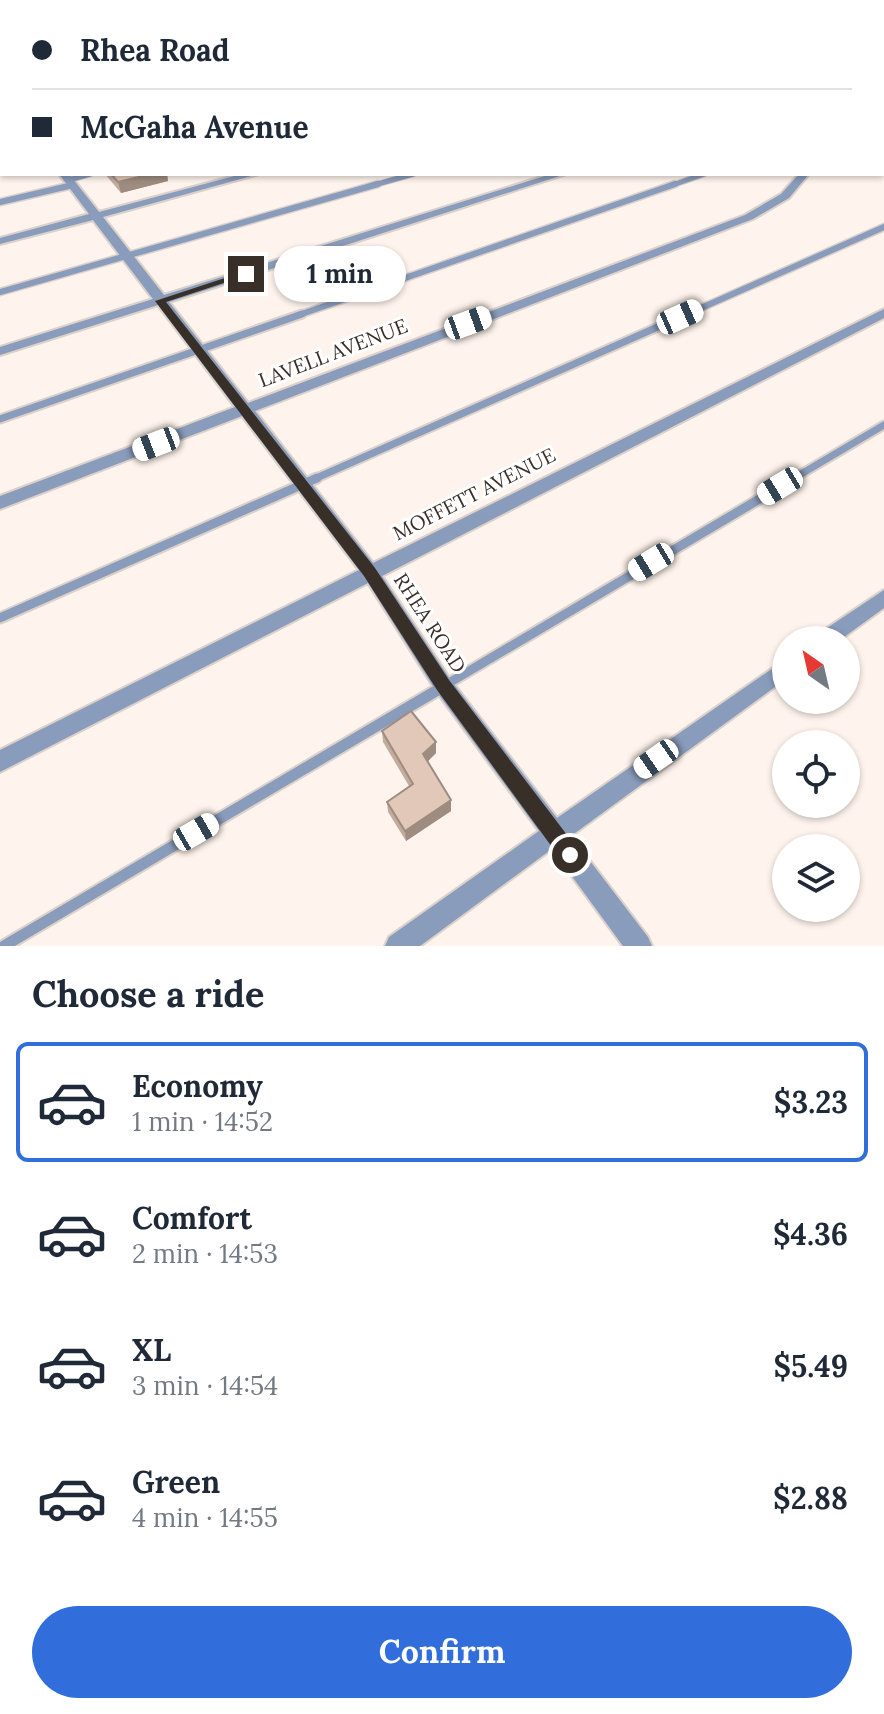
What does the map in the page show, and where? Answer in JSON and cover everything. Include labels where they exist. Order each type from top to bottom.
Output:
[{"type":"street","points":[[0,241],[247,176]]},
{"type":"street","points":[[0,351],[555,176]]},
{"type":"street","name":"LAVELL AVENUE","points":[[0,503],[749,217],[785,196],[802,176]]},
{"type":"street","name":"RHEA ROAD","points":[[69,180],[370,572],[443,685],[639,946]]},
{"type":"street","name":"MOFFETT AVENUE","points":[[0,761],[884,313]]},
{"type":"street","points":[[845,626],[884,598]]},
{"type":"street","points":[[398,946],[772,678]]},
{"type":"lane","points":[[0,292],[406,176]]},
{"type":"lane","points":[[0,419],[700,176]]},
{"type":"lane","points":[[0,202],[69,180]]},
{"type":"lane","points":[[0,618],[884,227]]},
{"type":"lane","points":[[4,946],[884,425]]},
{"type":"building","points":[[113,176],[143,176],[118,182]]},
{"type":"building","points":[[411,711],[436,742],[423,754],[451,800],[405,831],[387,802],[413,784],[382,731]]},
{"type":"route","points":[[246,274],[160,301],[370,572],[443,685],[570,855]]}]
